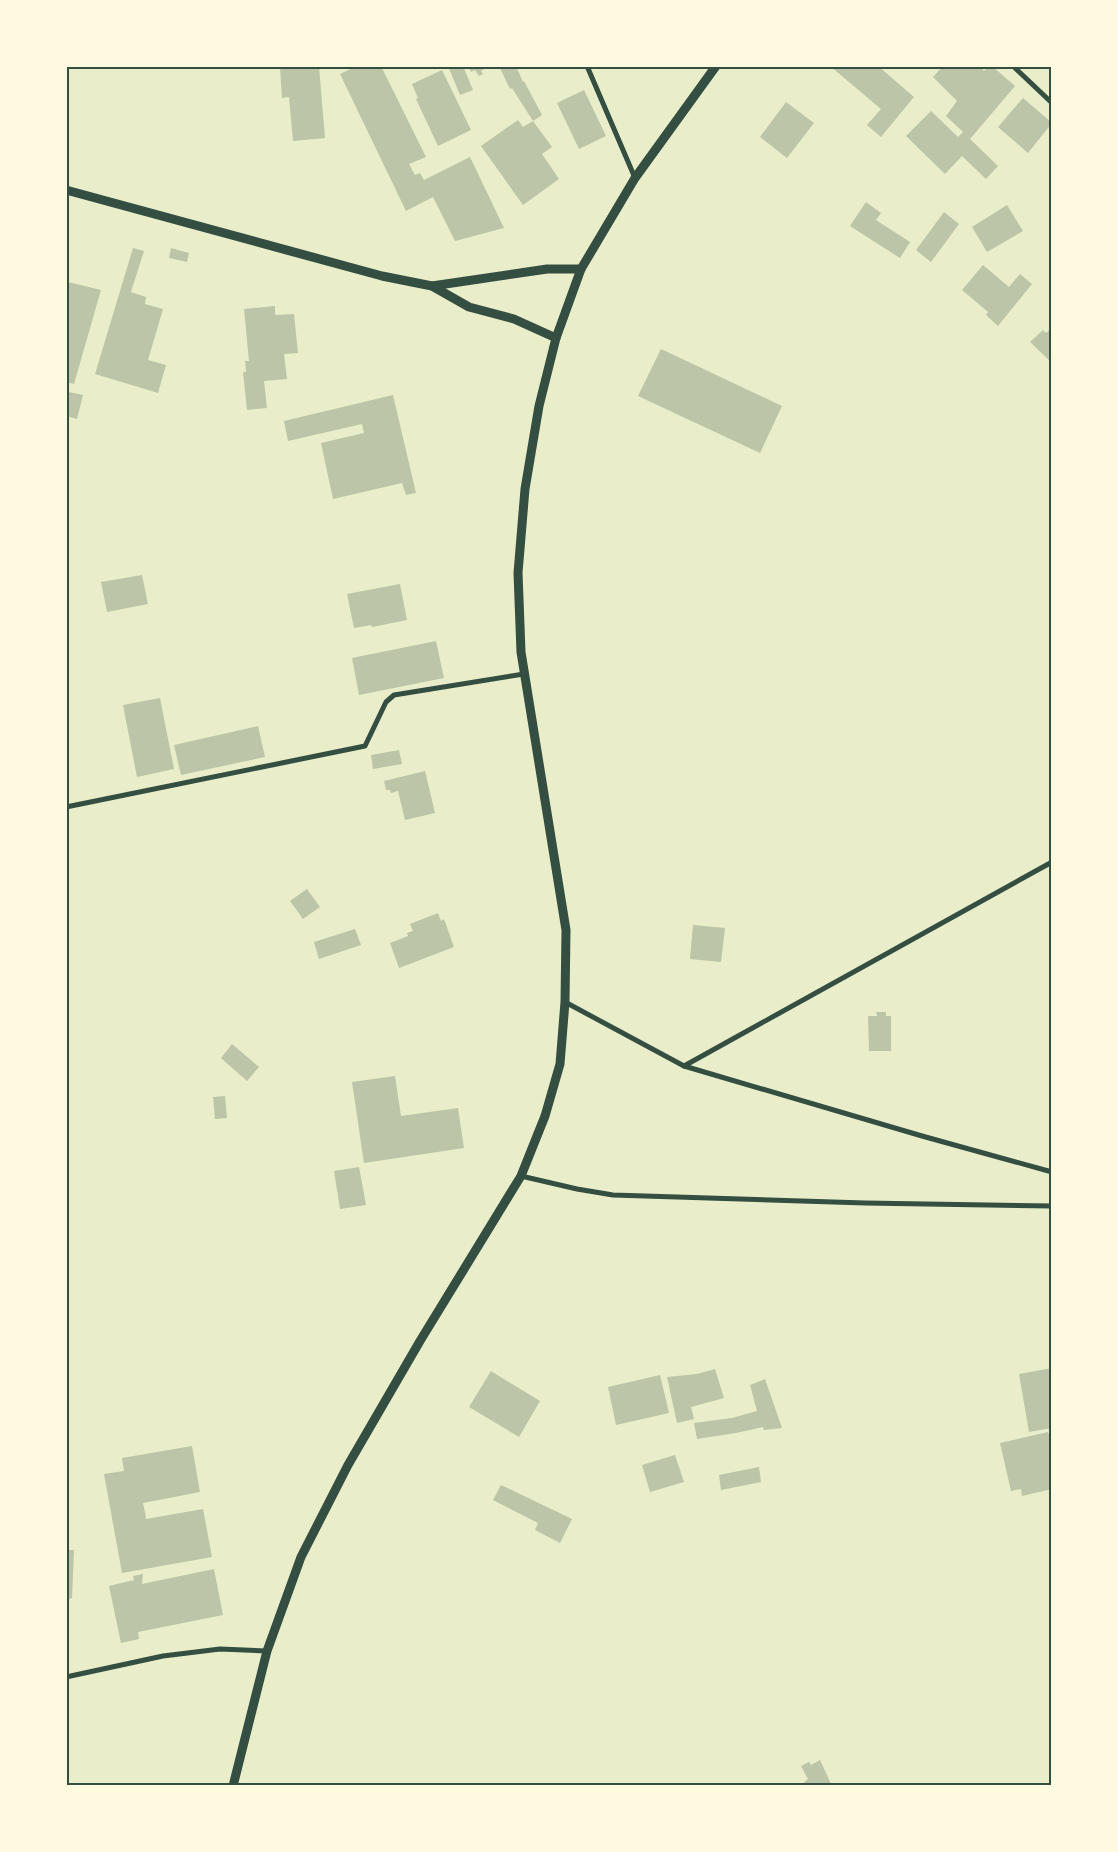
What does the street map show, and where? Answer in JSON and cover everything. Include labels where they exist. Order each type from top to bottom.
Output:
[{"type":"street","points":[[587,66],[635,178]]},
{"type":"street","points":[[233,1786],[267,1651],[301,1557],[348,1465],[420,1340],[521,1176],[545,1116],[560,1064],[565,1002],[566,930],[521,652],[518,573],[525,489],[539,406],[556,338],[581,269],[635,178],[716,66]]},
{"type":"street","points":[[1013,66],[1052,103]]},
{"type":"street","points":[[66,190],[382,276],[432,286],[469,307],[514,319],[556,338]]},
{"type":"street","points":[[432,286],[547,269],[581,269]]},
{"type":"street","points":[[66,807],[365,746],[386,702],[394,695],[524,674]]},
{"type":"street","points":[[684,1066],[1052,862]]},
{"type":"street","points":[[565,1002],[684,1066],[1052,1172]]},
{"type":"street","points":[[521,1176],[613,1195],[864,1203],[1052,1206]]},
{"type":"street","points":[[66,1677],[163,1656],[220,1649],[267,1651]]},
{"type":"building","points":[[319,66],[325,138],[293,141],[289,97],[282,98],[280,68]]},
{"type":"building","points":[[357,66],[381,66],[426,157],[409,164],[415,175],[420,173],[424,180],[470,157],[504,228],[455,241],[433,197],[406,211],[340,74]]},
{"type":"building","points":[[448,66],[463,66],[473,90],[460,95]]},
{"type":"building","points":[[468,66],[489,66],[481,71],[483,74],[479,76],[475,70],[471,72]]},
{"type":"building","points":[[499,66],[516,66],[542,115],[533,121],[512,88],[510,89]]},
{"type":"building","points":[[830,66],[878,66],[914,97],[881,137],[867,125],[881,109]]},
{"type":"building","points":[[943,66],[980,66],[984,71],[989,66],[992,66],[1015,86],[970,139],[998,166],[986,179],[962,156],[945,174],[906,136],[931,111],[958,137],[963,132],[946,116],[957,101],[933,77]]},
{"type":"building","points":[[442,70],[471,130],[438,146],[416,99],[418,98],[412,84]]},
{"type":"building","points":[[584,90],[606,136],[579,149],[557,103]]},
{"type":"building","points":[[1023,98],[1052,123],[1028,153],[998,127]]},
{"type":"building","points":[[786,102],[814,123],[787,158],[760,137]]},
{"type":"building","points":[[518,120],[523,127],[533,121],[552,147],[542,154],[559,179],[523,205],[481,146]]},
{"type":"building","points":[[866,202],[881,213],[876,220],[910,242],[900,258],[850,226]]},
{"type":"building","points":[[1007,205],[1023,231],[987,252],[972,227]]},
{"type":"building","points":[[944,212],[959,224],[931,262],[916,250]]},
{"type":"building","points":[[133,248],[144,251],[131,292],[146,297],[145,304],[163,309],[148,360],[166,365],[158,393],[95,374]]},
{"type":"building","points":[[171,248],[189,253],[187,262],[169,258]]},
{"type":"building","points":[[983,265],[1009,287],[1020,274],[1032,284],[998,326],[986,315],[988,312],[962,290]]},
{"type":"building","points":[[68,282],[101,290],[74,384],[66,382],[66,288]]},
{"type":"building","points":[[275,306],[275,315],[294,314],[298,353],[284,354],[287,379],[264,381],[267,408],[247,410],[243,372],[246,372],[245,361],[249,361],[244,309]]},
{"type":"building","points":[[1052,328],[1052,363],[1030,342],[1043,330],[1046,333]]},
{"type":"building","points":[[661,349],[782,406],[760,453],[638,396]]},
{"type":"building","points":[[69,392],[83,395],[77,419],[66,416],[66,402]]},
{"type":"building","points":[[393,395],[416,493],[406,495],[402,483],[333,499],[321,443],[364,433],[362,424],[288,441],[284,421]]},
{"type":"building","points":[[142,575],[148,604],[107,612],[101,582]]},
{"type":"building","points":[[400,584],[407,620],[372,627],[371,625],[354,628],[347,594]]},
{"type":"building","points":[[436,641],[444,678],[359,695],[352,658]]},
{"type":"building","points":[[160,698],[174,769],[137,777],[123,705]]},
{"type":"building","points":[[258,726],[265,757],[181,775],[174,745]]},
{"type":"building","points":[[399,750],[402,764],[373,769],[371,755]]},
{"type":"building","points":[[425,771],[435,813],[405,820],[398,791],[391,793],[390,790],[386,790],[384,781]]},
{"type":"building","points":[[307,889],[320,907],[303,919],[290,901]]},
{"type":"building","points":[[438,913],[441,921],[444,919],[454,947],[399,968],[390,943],[408,936],[407,933],[413,931],[410,924]]},
{"type":"building","points":[[693,925],[725,928],[721,962],[690,959]]},
{"type":"building","points":[[355,929],[361,945],[319,959],[314,942]]},
{"type":"building","points":[[876,1012],[886,1012],[886,1016],[891,1016],[891,1051],[869,1051],[868,1016],[877,1016]]},
{"type":"building","points":[[232,1044],[259,1067],[247,1081],[221,1058]]},
{"type":"building","points":[[395,1076],[401,1116],[458,1108],[464,1148],[364,1163],[352,1082]]},
{"type":"building","points":[[225,1096],[227,1118],[215,1119],[213,1097]]},
{"type":"building","points":[[359,1167],[366,1205],[340,1209],[334,1171]]},
{"type":"building","points":[[1052,1368],[1052,1428],[1029,1432],[1019,1374]]},
{"type":"building","points":[[715,1369],[724,1398],[691,1407],[694,1419],[677,1423],[667,1377],[697,1374]]},
{"type":"building","points":[[491,1371],[540,1401],[519,1437],[469,1407]]},
{"type":"building","points":[[660,1375],[669,1413],[616,1425],[608,1387]]},
{"type":"building","points":[[765,1379],[782,1428],[764,1430],[763,1427],[697,1439],[694,1423],[732,1418],[757,1411],[750,1385]]},
{"type":"building","points":[[1048,1432],[1052,1442],[1052,1489],[1022,1496],[1021,1489],[1011,1491],[1000,1443]]},
{"type":"building","points":[[192,1446],[200,1492],[143,1503],[146,1519],[203,1509],[212,1557],[122,1573],[104,1474],[124,1471],[122,1458]]},
{"type":"building","points":[[675,1455],[684,1482],[650,1492],[642,1465]]},
{"type":"building","points":[[759,1467],[761,1482],[721,1490],[719,1475]]},
{"type":"building","points":[[501,1485],[572,1519],[560,1543],[535,1530],[538,1523],[493,1500]]},
{"type":"building","points":[[66,1550],[74,1550],[72,1598],[66,1600]]},
{"type":"building","points":[[214,1569],[223,1615],[138,1632],[139,1639],[121,1643],[109,1586],[134,1580],[133,1576],[143,1574],[142,1584]]},
{"type":"building","points":[[820,1760],[832,1786],[806,1786],[804,1782],[808,1779],[801,1766],[809,1762],[811,1765]]}]
